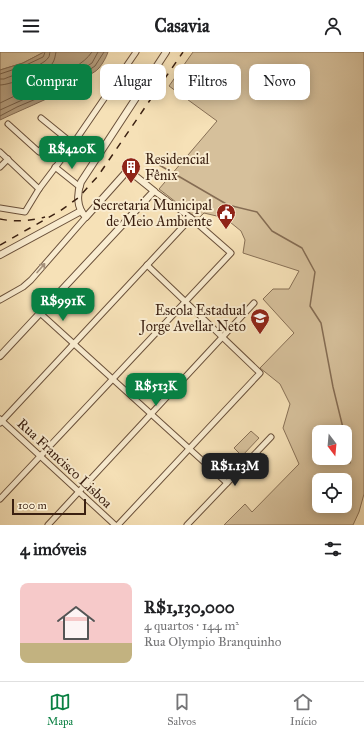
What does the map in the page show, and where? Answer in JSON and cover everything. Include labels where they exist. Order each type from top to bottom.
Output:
[{"type":"street","points":[[0,208],[25,212],[39,189],[73,144],[136,52]]},
{"type":"street","points":[[86,218],[81,211],[78,198],[80,186],[86,174],[166,52]]},
{"type":"street","points":[[42,118],[73,144]]},
{"type":"street","points":[[8,124],[39,152],[47,141],[64,156]]},
{"type":"street","points":[[0,152],[39,189]]},
{"type":"street","points":[[0,167],[8,159]]},
{"type":"street","points":[[55,167],[80,186]]},
{"type":"street","points":[[0,300],[23,287],[30,280],[128,170],[191,218],[230,253],[0,499]]},
{"type":"street","points":[[0,356],[154,191]]},
{"type":"street","points":[[0,255],[81,211]]},
{"type":"street","points":[[1,421],[191,218]]},
{"type":"street","points":[[118,525],[260,373],[147,265]]},
{"type":"street","points":[[48,525],[254,303]]},
{"type":"street","points":[[40,312],[227,483]]},
{"type":"street","name":"Rua Francisco Lisboa","points":[[1,421],[115,525]]},
{"type":"street","points":[[188,525],[270,437]]},
{"type":"shaded area","points":[[0,52],[44,52],[23,63],[12,64],[12,66],[0,70]]},
{"type":"shaded area","points":[[193,52],[364,52],[364,494],[359,512],[353,525],[224,525],[245,504],[252,512],[299,464],[283,428],[290,404],[280,384],[260,368],[294,333],[263,299],[273,289],[289,289],[299,271],[243,253],[245,240],[241,231],[225,218],[204,213],[198,219],[159,189],[217,121],[188,100],[241,100],[241,64],[185,64]]},
{"type":"shaded area","points":[[174,79],[174,90],[169,86]]},
{"type":"shaded area","points":[[251,431],[259,438],[242,456],[234,448]]},
{"type":"water","points":[[44,52],[108,52],[102,64],[100,64],[98,69],[92,74],[92,64],[20,64]]},
{"type":"water","points":[[12,66],[12,100],[44,100],[0,120],[0,70]]},
{"type":"waterway","points":[[148,160],[228,205],[257,212],[272,231],[302,248],[315,272],[310,306],[321,323],[333,387],[342,425]]},
{"type":"railway","points":[[0,245],[60,211],[78,198],[98,176],[183,52]]},
{"type":"railway","points":[[0,219],[22,221],[45,217]]},
{"type":"place","name":"Residencial Fênix","points":[[131,184]]},
{"type":"place","name":"Secretaria Municipal de Meio Ambiente","points":[[226,230]]},
{"type":"place","name":"Escola Estadual Jorge Avellar Neto","points":[[260,335]]}]
